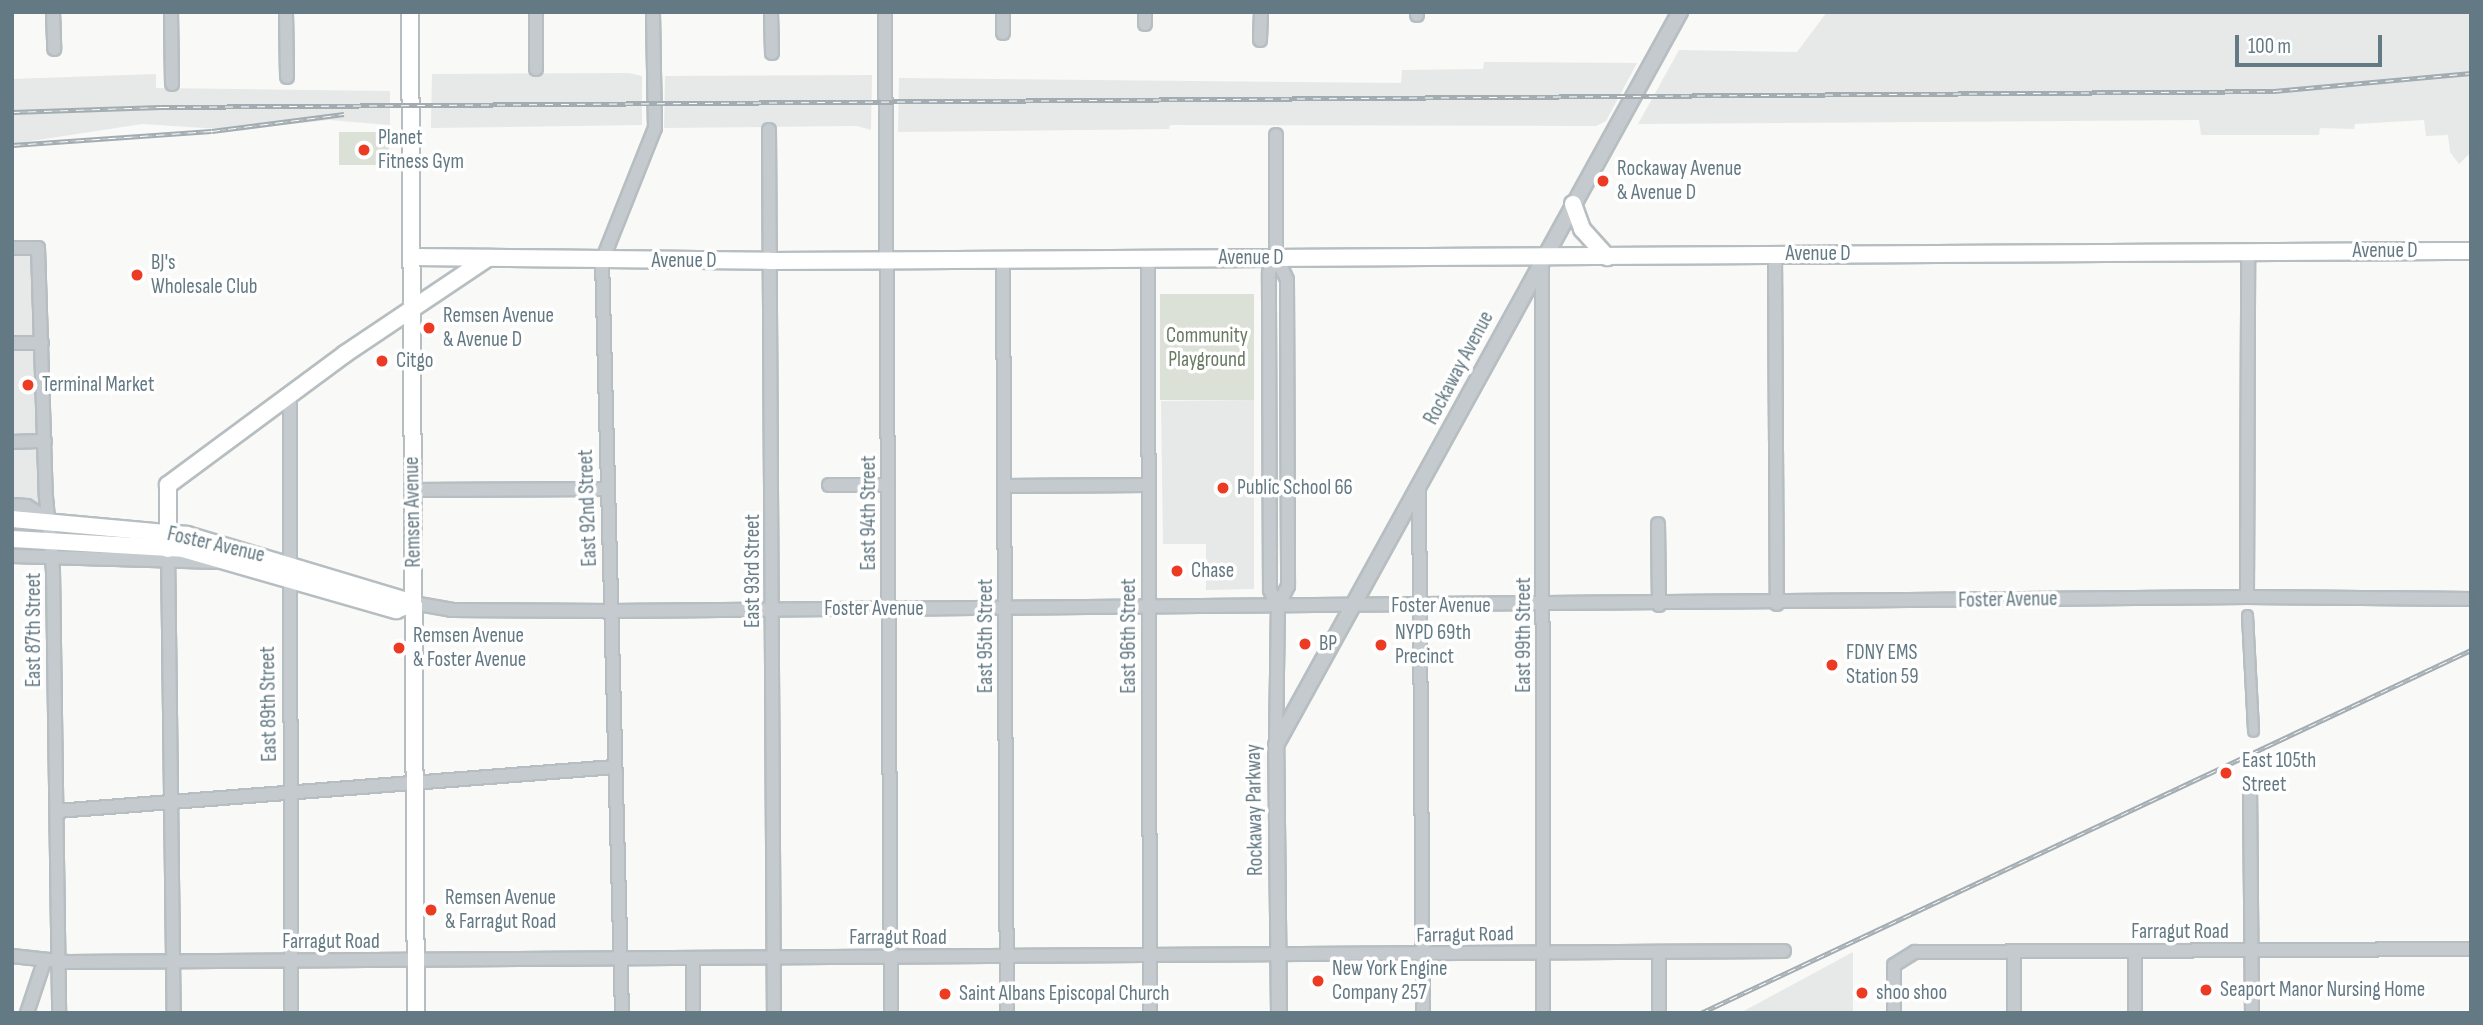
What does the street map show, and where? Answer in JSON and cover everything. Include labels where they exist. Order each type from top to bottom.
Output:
[{"type":"main road","name":"Remsen Avenue","points":[[410,12],[415,306],[413,603],[416,1013]]},
{"type":"main road","points":[[1573,204],[1583,229],[1607,257]]},
{"type":"main road","name":"Avenue D","points":[[414,257],[770,261],[2471,251]]},
{"type":"main road","points":[[168,548],[168,485],[415,306],[488,258]]},
{"type":"main road","name":"Foster Avenue","points":[[12,519],[50,521],[225,561],[396,610],[413,603]]},
{"type":"main road","name":"Foster Avenue","points":[[12,539],[52,546],[168,548],[288,563],[413,603]]},
{"type":"street","points":[[53,12],[54,49]]},
{"type":"street","points":[[171,12],[172,83]]},
{"type":"street","points":[[286,12],[287,77]]},
{"type":"street","points":[[536,12],[536,69]]},
{"type":"street","name":"East 92nd Street","points":[[622,1013],[602,261],[655,128],[653,12]]},
{"type":"street","points":[[771,12],[772,53]]},
{"type":"street","name":"East 94th Street","points":[[885,12],[891,1013]]},
{"type":"street","points":[[1003,12],[1003,33]]},
{"type":"street","points":[[1261,12],[1261,40]]},
{"type":"street","name":"Rockaway Avenue","points":[[1276,745],[1542,258],[1681,12]]},
{"type":"street","name":"East 93rd Street","points":[[769,130],[774,1013]]},
{"type":"street","name":"Rockaway Parkway","points":[[1276,135],[1276,257],[1269,272],[1270,590],[1278,606]]},
{"type":"street","name":"East 87th Street","points":[[12,248],[38,248],[52,546],[59,1013]]},
{"type":"street","points":[[2247,597],[2248,252]]},
{"type":"street","points":[[1775,255],[1777,604]]},
{"type":"street","name":"Rockaway Parkway","points":[[1276,257],[1287,280],[1288,586],[1278,606],[1276,745],[1279,1013]]},
{"type":"street","name":"East 95th Street","points":[[1003,258],[1007,1013]]},
{"type":"street","name":"East 96th Street","points":[[1148,258],[1150,1013]]},
{"type":"street","name":"East 99th Street","points":[[1542,258],[1543,1013]]},
{"type":"street","points":[[12,343],[42,343]]},
{"type":"street","name":"East 89th Street","points":[[290,395],[287,580],[291,1013]]},
{"type":"street","points":[[12,442],[45,441]]},
{"type":"street","points":[[829,485],[888,485]]},
{"type":"street","points":[[1004,486],[1147,485]]},
{"type":"street","points":[[1419,487],[1423,1013]]},
{"type":"street","points":[[414,490],[607,489]]},
{"type":"street","points":[[12,505],[27,506],[50,521]]},
{"type":"street","points":[[1658,524],[1659,605]]},
{"type":"street","points":[[12,556],[52,546]]},
{"type":"street","points":[[168,548],[174,1013]]},
{"type":"street","name":"Foster Avenue","points":[[413,603],[442,610],[610,611],[1777,604],[2247,597],[2471,599]]},
{"type":"street","points":[[2247,615],[2253,731]]},
{"type":"street","points":[[57,811],[615,767]]},
{"type":"street","points":[[2250,785],[2252,1013]]},
{"type":"street","name":"Farragut Road","points":[[1894,1013],[1894,965],[1915,952],[2471,949]]},
{"type":"street","name":"Farragut Road","points":[[12,956],[44,962],[174,962],[1784,951]]},
{"type":"street","points":[[2135,951],[2135,1013]]},
{"type":"street","points":[[1659,952],[1659,1013]]},
{"type":"street","points":[[2014,952],[2014,1013]]},
{"type":"street","points":[[693,959],[693,1013]]},
{"type":"street","points":[[27,1013],[44,962]]},
{"type":"shaded area","points":[[1827,12],[2471,12],[2471,152],[2459,164],[2450,152],[2448,135],[2426,136],[2424,120],[2355,124],[2354,129],[2320,128],[2319,135],[2201,135],[2199,120],[1638,124],[1679,50],[1797,52]]},
{"type":"shaded area","points":[[1484,62],[1637,63],[1606,121],[1596,126],[1170,125],[1169,129],[898,132],[899,78],[1401,83],[1402,70],[1483,69]]},
{"type":"shaded area","points":[[629,73],[642,76],[642,125],[431,128],[432,74]]},
{"type":"shaded area","points":[[156,74],[156,88],[390,91],[390,125],[329,120],[236,130],[142,124],[12,144],[12,79]]},
{"type":"shaded area","points":[[872,75],[871,130],[857,126],[664,128],[665,76]]},
{"type":"shaded area","name":"Terminal Market","points":[[12,248],[38,248],[51,539],[12,539]]},
{"type":"shaded area","points":[[1254,400],[1254,589],[1206,590],[1206,544],[1163,544],[1161,401]]},
{"type":"shaded area","points":[[1853,952],[1853,1011],[1740,1013]]},
{"type":"green space","name":"Planet Fitness Gym","points":[[339,132],[389,132],[389,165],[339,165]]},
{"type":"green space","name":"Community Playground","points":[[1160,294],[1254,294],[1254,400],[1160,400]]},
{"type":"railway","points":[[12,112],[161,107],[2274,91],[2471,73]]},
{"type":"railway","points":[[12,145],[212,131],[344,114]]},
{"type":"railway","points":[[1701,1013],[2471,650]]},
{"type":"place","name":"Planet Fitness Gym","points":[[364,150]]},
{"type":"place","name":"Rockaway Avenue & Avenue D","points":[[1603,181]]},
{"type":"place","name":"BJ's Wholesale Club","points":[[137,275]]},
{"type":"place","name":"Remsen Avenue & Avenue D","points":[[429,328]]},
{"type":"place","name":"Citgo","points":[[382,361]]},
{"type":"place","name":"Terminal Market","points":[[28,385]]},
{"type":"place","name":"Public School 66","points":[[1223,488]]},
{"type":"place","name":"Chase","points":[[1177,571]]},
{"type":"place","name":"BP","points":[[1305,644]]},
{"type":"place","name":"NYPD 69th Precinct","points":[[1381,645]]},
{"type":"place","name":"Remsen Avenue & Foster Avenue","points":[[399,648]]},
{"type":"place","name":"FDNY EMS Station 59","points":[[1832,665]]},
{"type":"place","name":"East 105th Street","points":[[2226,773]]},
{"type":"place","name":"Remsen Avenue & Farragut Road","points":[[431,910]]},
{"type":"place","name":"New York Engine Company 257","points":[[1318,981]]},
{"type":"place","name":"Seaport Manor Nursing Home","points":[[2206,990]]},
{"type":"place","name":"shoo shoo","points":[[1862,993]]},
{"type":"place","name":"Saint Albans Episcopal Church","points":[[945,994]]}]
